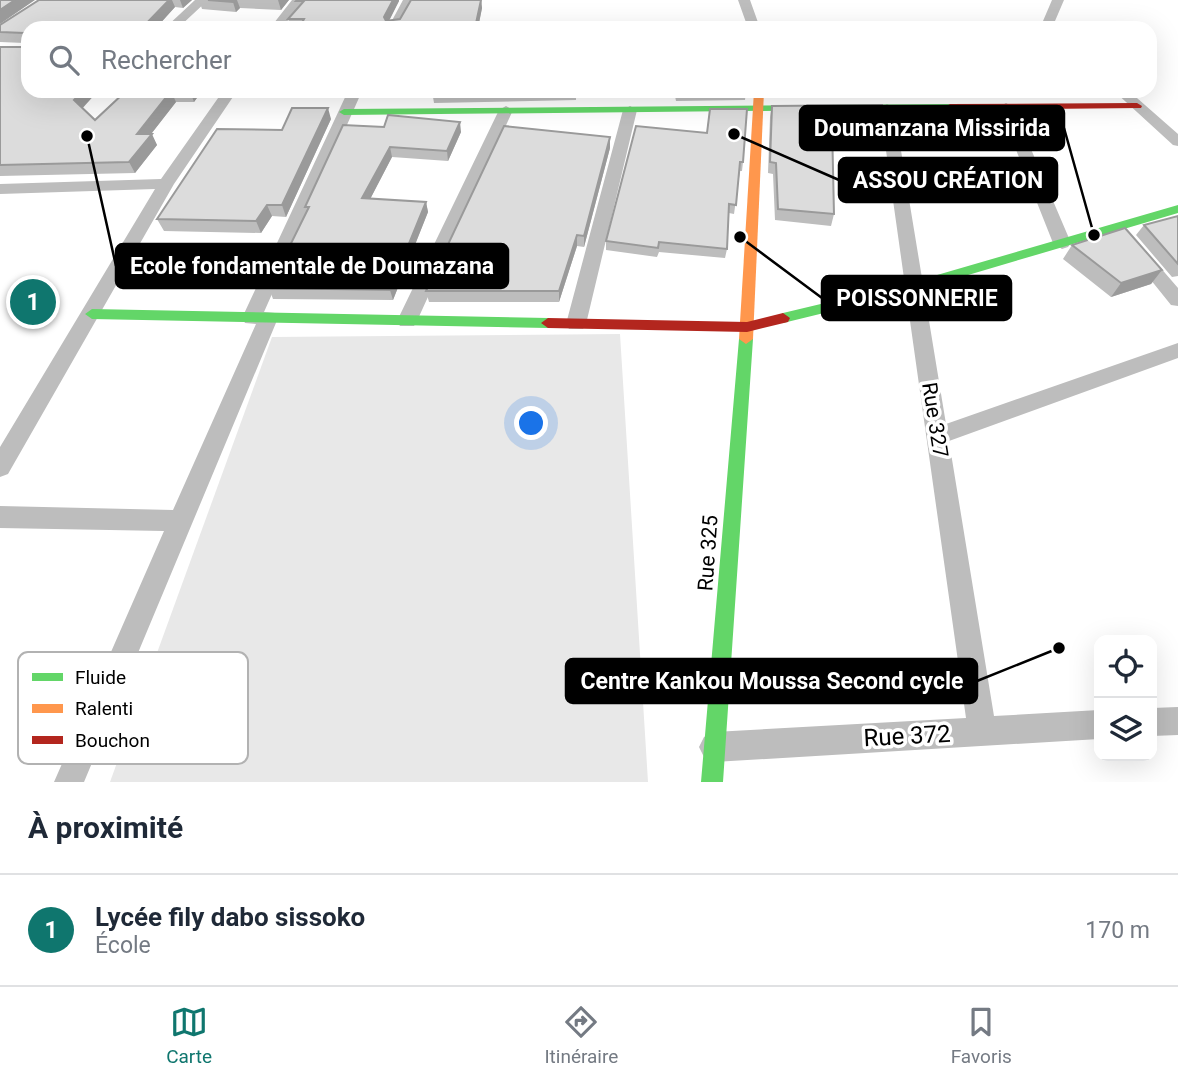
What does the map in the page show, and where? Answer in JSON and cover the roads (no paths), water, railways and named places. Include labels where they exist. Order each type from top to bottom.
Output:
[{"type":"street","points":[[179,21],[202,0]]},
{"type":"street","points":[[282,21],[299,0]]},
{"type":"street","points":[[398,21],[409,0]]},
{"type":"street","points":[[744,0],[752,21]]},
{"type":"street","points":[[1049,21],[1058,0]]},
{"type":"street","points":[[0,467],[166,184],[225,98]]},
{"type":"street","points":[[124,652],[351,98]]},
{"type":"street","name":"Rue 325","points":[[712,782],[747,327],[759,98]]},
{"type":"street","points":[[1128,98],[1178,142]]},
{"type":"street","points":[[344,111],[1136,106]]},
{"type":"street","points":[[1006,107],[1062,243]]},
{"type":"street","name":"Rue 327","points":[[887,108],[982,731]]},
{"type":"street","points":[[407,321],[506,110]]},
{"type":"street","points":[[576,324],[630,110]]},
{"type":"street","points":[[0,189],[166,184]]},
{"type":"street","points":[[92,314],[747,327],[914,286],[1178,209]]},
{"type":"street","points":[[1116,227],[1178,300]]},
{"type":"street","points":[[937,436],[1178,350]]},
{"type":"street","points":[[0,517],[179,521]]},
{"type":"street","points":[[1157,722],[1178,721]]},
{"type":"street","name":"Rue 372","points":[[715,747],[1094,725]]},
{"type":"street","points":[[69,782],[77,764]]},
{"type":"place","name":"ASSOU CRÉATION","points":[[734,134]]},
{"type":"place","name":"Ecole fondamentale de Doumazana","points":[[87,136]]},
{"type":"place","name":"Doumanzana Missirida","points":[[1094,235]]},
{"type":"place","name":"POISSONNERIE","points":[[740,237]]},
{"type":"place","name":"Lycée fily dabo sissoko","points":[[33,302]]},
{"type":"place","name":"Centre Kankou Moussa Second cycle","points":[[1059,648]]}]
